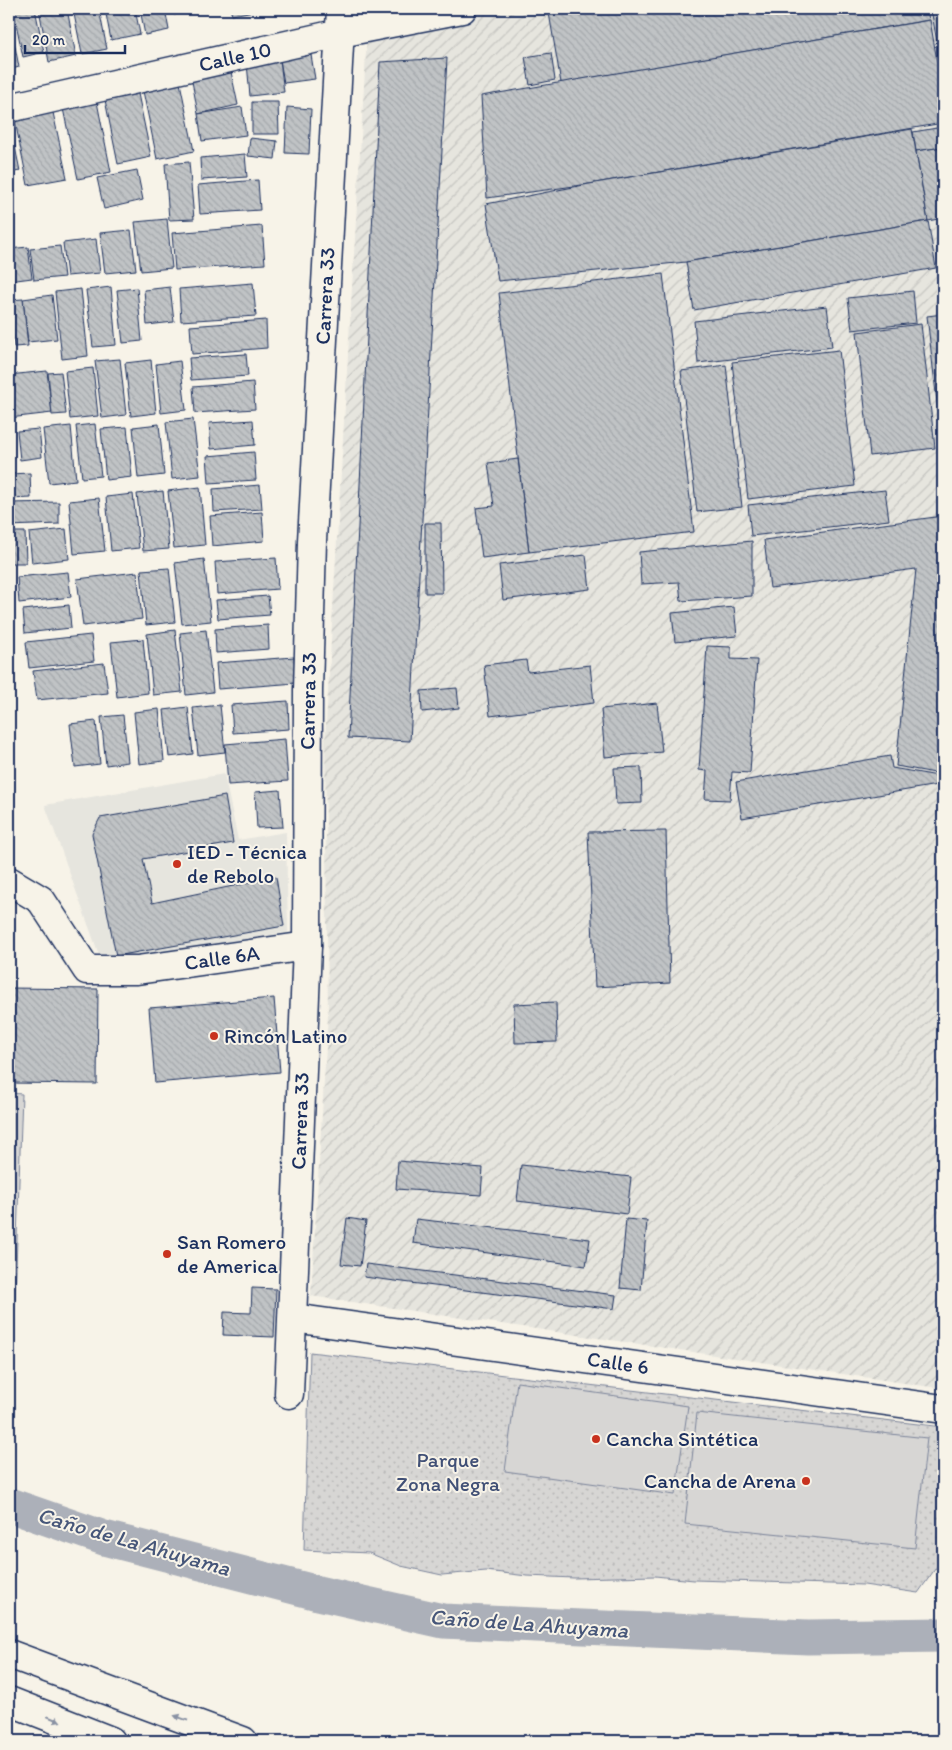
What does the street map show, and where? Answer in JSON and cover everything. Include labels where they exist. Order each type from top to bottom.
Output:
[{"type":"street","name":"Calle 10","points":[[9,108],[340,21],[462,9]]},
{"type":"street","name":"Carrera 33","points":[[289,1394],[307,946],[308,690],[312,541],[340,21]]},
{"type":"street","name":"Calle 6A","points":[[9,881],[41,900],[87,970],[136,970],[307,946]]},
{"type":"street","name":"Calle 6","points":[[293,1318],[943,1409]]},
{"type":"street","points":[[9,1654],[243,1741]]},
{"type":"street","points":[[9,1700],[111,1741]]},
{"type":"shaded area","points":[[510,9],[943,9],[943,1309],[938,1388],[311,1296],[328,1015],[325,742],[367,36]]},
{"type":"shaded area","name":"IED - Técnica de Rebolo","points":[[224,774],[238,840],[286,832],[288,932],[102,963],[45,805]]},
{"type":"green space","points":[[9,1093],[22,1094],[14,1327],[9,1327]]},
{"type":"green space","name":"Parque Zona Negra","points":[[310,1352],[943,1427],[943,1558],[918,1593],[864,1585],[694,1580],[655,1576],[574,1578],[527,1576],[486,1571],[442,1575],[401,1566],[369,1553],[304,1550]]},
{"type":"green space","name":"Cancha Sintética","points":[[517,1382],[688,1406],[675,1495],[505,1471]]},
{"type":"green space","name":"Cancha de Arena","points":[[697,1413],[927,1438],[915,1548],[685,1524]]},
{"type":"building","points":[[13,9],[35,9],[44,52],[23,57]]},
{"type":"building","points":[[39,9],[67,9],[76,56],[49,62]]},
{"type":"building","points":[[73,9],[99,9],[107,49],[82,54]]},
{"type":"building","points":[[105,9],[135,9],[140,34],[111,40]]},
{"type":"building","points":[[140,9],[165,9],[169,30],[145,35]]},
{"type":"building","points":[[172,9],[203,9],[174,15]]},
{"type":"building","points":[[230,9],[253,9],[254,11],[232,15]]},
{"type":"building","points":[[577,9],[927,9],[929,20],[561,83],[549,13]]},
{"type":"building","points":[[931,9],[943,9],[943,52],[939,53]]},
{"type":"building","points":[[9,16],[19,67],[9,70]]},
{"type":"building","points":[[930,20],[943,96],[943,123],[589,184],[487,198],[481,96]]},
{"type":"building","points":[[551,53],[555,80],[530,85],[525,57]]},
{"type":"building","points":[[311,55],[315,79],[284,83],[280,60]]},
{"type":"building","points":[[447,58],[410,741],[348,738],[380,62]]},
{"type":"building","points":[[280,60],[284,92],[250,96],[247,63]]},
{"type":"building","points":[[231,72],[238,105],[198,114],[192,81]]},
{"type":"building","points":[[179,78],[194,151],[157,159],[142,86]]},
{"type":"building","points":[[136,84],[151,157],[118,164],[103,90]]},
{"type":"building","points":[[95,92],[111,172],[78,179],[61,99]]},
{"type":"building","points":[[252,102],[278,102],[279,134],[252,134]]},
{"type":"building","points":[[242,107],[246,135],[202,141],[198,114]]},
{"type":"building","points":[[287,107],[311,109],[309,154],[285,153]]},
{"type":"building","points":[[52,108],[67,178],[28,185],[14,116]]},
{"type":"building","points":[[9,118],[20,171],[9,173]]},
{"type":"building","points":[[943,127],[943,147],[916,151],[913,132]]},
{"type":"building","points":[[912,129],[928,221],[686,262],[498,281],[486,204],[589,184]]},
{"type":"building","points":[[250,138],[277,141],[275,159],[248,156]]},
{"type":"building","points":[[943,147],[943,218],[928,221],[916,151]]},
{"type":"building","points":[[245,154],[247,177],[201,180],[200,158]]},
{"type":"building","points":[[189,162],[194,219],[169,220],[165,164]]},
{"type":"building","points":[[137,170],[143,200],[104,209],[97,178]]},
{"type":"building","points":[[258,180],[260,210],[200,214],[198,185]]},
{"type":"building","points":[[167,219],[172,268],[141,271],[135,222]]},
{"type":"building","points":[[928,221],[936,268],[694,310],[686,262]]},
{"type":"building","points":[[262,226],[265,264],[175,270],[172,233]]},
{"type":"building","points":[[131,230],[136,270],[105,273],[100,233]]},
{"type":"building","points":[[96,239],[100,273],[67,276],[63,243]]},
{"type":"building","points":[[943,243],[943,295],[937,244]]},
{"type":"building","points":[[60,246],[64,277],[34,280],[30,249]]},
{"type":"building","points":[[28,247],[32,278],[9,281],[9,249]]},
{"type":"building","points":[[663,274],[694,532],[529,552],[499,293]]},
{"type":"building","points":[[253,283],[256,316],[181,321],[179,289]]},
{"type":"building","points":[[111,287],[116,345],[93,347],[86,290]]},
{"type":"building","points":[[170,287],[174,322],[147,325],[144,290]]},
{"type":"building","points":[[137,288],[142,341],[123,343],[117,290]]},
{"type":"building","points":[[81,289],[88,356],[62,359],[55,292]]},
{"type":"building","points":[[913,291],[916,323],[852,330],[848,298]]},
{"type":"building","points":[[52,295],[57,339],[28,342],[23,299]]},
{"type":"building","points":[[23,299],[28,346],[14,347],[9,300]]},
{"type":"building","points":[[827,306],[832,347],[698,363],[694,321]]},
{"type":"building","points":[[943,314],[943,445],[942,445],[927,316]]},
{"type":"building","points":[[266,320],[267,348],[192,354],[190,326]]},
{"type":"building","points":[[921,324],[935,448],[870,456],[857,332]]},
{"type":"building","points":[[839,350],[855,486],[748,499],[732,362]]},
{"type":"building","points":[[246,354],[248,376],[191,380],[189,358]]},
{"type":"building","points":[[120,359],[126,415],[102,418],[95,361]]},
{"type":"building","points":[[151,360],[156,413],[131,416],[125,363]]},
{"type":"building","points":[[180,361],[186,410],[161,413],[156,364]]},
{"type":"building","points":[[726,365],[742,507],[697,512],[681,371]]},
{"type":"building","points":[[93,368],[98,416],[70,419],[65,371]]},
{"type":"building","points":[[47,371],[52,413],[9,418],[9,375]]},
{"type":"building","points":[[61,372],[66,414],[52,415],[48,373]]},
{"type":"building","points":[[253,382],[255,409],[195,413],[193,387]]},
{"type":"building","points":[[193,419],[200,476],[172,479],[166,422]]},
{"type":"building","points":[[253,420],[255,445],[211,449],[209,423]]},
{"type":"building","points":[[95,424],[101,476],[82,478],[76,426]]},
{"type":"building","points":[[159,424],[164,475],[138,478],[133,427]]},
{"type":"building","points":[[71,426],[76,480],[49,483],[43,429]]},
{"type":"building","points":[[127,427],[132,477],[106,480],[101,429]]},
{"type":"building","points":[[39,429],[42,457],[20,460],[17,431]]},
{"type":"building","points":[[254,452],[256,480],[209,483],[207,456]]},
{"type":"building","points":[[518,459],[529,552],[482,558],[476,508],[494,506],[488,463]]},
{"type":"building","points":[[30,473],[31,498],[9,499],[9,474]]},
{"type":"building","points":[[260,485],[262,509],[214,512],[213,489]]},
{"type":"building","points":[[200,487],[205,545],[174,548],[168,491]]},
{"type":"building","points":[[885,490],[889,520],[751,536],[748,505]]},
{"type":"building","points":[[163,491],[169,549],[143,551],[137,494]]},
{"type":"building","points":[[133,494],[139,548],[111,551],[106,497]]},
{"type":"building","points":[[99,498],[105,551],[74,554],[69,501]]},
{"type":"building","points":[[59,502],[59,524],[9,526],[9,503]]},
{"type":"building","points":[[262,512],[264,541],[212,546],[210,516]]},
{"type":"building","points":[[943,516],[943,711],[935,773],[896,766],[916,569],[770,588],[764,540]]},
{"type":"building","points":[[425,523],[441,523],[442,593],[425,593]]},
{"type":"building","points":[[66,529],[69,559],[32,563],[29,533]]},
{"type":"building","points":[[9,532],[25,532],[26,563],[9,563]]},
{"type":"building","points":[[752,541],[752,596],[681,601],[679,582],[641,584],[639,552]]},
{"type":"building","points":[[586,555],[590,589],[503,600],[499,565]]},
{"type":"building","points":[[276,558],[278,589],[217,594],[215,562]]},
{"type":"building","points":[[204,559],[211,621],[182,624],[175,563]]},
{"type":"building","points":[[169,568],[175,622],[146,625],[141,570]]},
{"type":"building","points":[[68,572],[71,597],[19,603],[17,577]]},
{"type":"building","points":[[137,572],[142,619],[83,626],[77,579]]},
{"type":"building","points":[[268,596],[270,615],[218,619],[216,600]]},
{"type":"building","points":[[69,605],[71,628],[25,633],[23,610]]},
{"type":"building","points":[[734,607],[737,636],[675,642],[672,613]]},
{"type":"building","points":[[268,625],[269,649],[216,653],[215,629]]},
{"type":"building","points":[[175,630],[182,692],[153,695],[147,634]]},
{"type":"building","points":[[206,630],[213,692],[186,695],[180,633]]},
{"type":"building","points":[[91,635],[94,661],[29,668],[26,642]]},
{"type":"building","points":[[143,639],[148,693],[117,697],[111,642]]},
{"type":"building","points":[[707,646],[731,647],[731,659],[757,660],[750,773],[732,772],[730,800],[705,799],[707,771],[699,770]]},
{"type":"building","points":[[294,657],[296,683],[218,689],[216,663]]},
{"type":"building","points":[[526,660],[528,672],[590,665],[594,703],[490,716],[484,665]]},
{"type":"building","points":[[104,663],[108,693],[37,700],[33,671]]},
{"type":"building","points":[[457,688],[459,708],[422,712],[421,691]]},
{"type":"building","points":[[288,701],[289,729],[233,733],[231,705]]},
{"type":"building","points":[[657,703],[662,752],[605,757],[601,709]]},
{"type":"building","points":[[220,705],[225,752],[198,755],[193,708]]},
{"type":"building","points":[[188,707],[193,754],[169,757],[164,710]]},
{"type":"building","points":[[159,709],[164,761],[139,764],[134,712]]},
{"type":"building","points":[[123,715],[128,762],[106,765],[101,717]]},
{"type":"building","points":[[96,721],[100,764],[75,767],[70,724]]},
{"type":"building","points":[[285,739],[288,781],[228,785],[225,744]]},
{"type":"building","points":[[890,756],[892,768],[938,776],[937,785],[742,818],[736,782]]},
{"type":"building","points":[[641,767],[642,803],[616,804],[614,768]]},
{"type":"building","points":[[280,790],[283,827],[257,828],[255,792]]},
{"type":"building","points":[[225,796],[233,843],[143,859],[152,903],[276,877],[284,926],[116,956],[92,834],[100,818]]},
{"type":"building","points":[[666,831],[670,983],[595,987],[588,832]]},
{"type":"building","points":[[9,988],[98,989],[97,1084],[9,1083]]},
{"type":"building","name":"Rincón Latino","points":[[274,998],[280,1072],[155,1083],[149,1008]]},
{"type":"building","points":[[556,1002],[557,1042],[515,1043],[514,1004]]},
{"type":"building","points":[[398,1161],[483,1168],[481,1195],[396,1189]]},
{"type":"building","points":[[521,1165],[631,1177],[627,1214],[517,1201]]},
{"type":"building","points":[[347,1218],[366,1221],[360,1266],[341,1264]]},
{"type":"building","points":[[416,1219],[590,1239],[586,1266],[413,1243]]},
{"type":"building","points":[[626,1219],[647,1221],[641,1290],[620,1288]]},
{"type":"building","points":[[366,1264],[616,1295],[614,1309],[364,1277]]},
{"type":"building","points":[[252,1288],[276,1289],[274,1337],[223,1335],[224,1312],[251,1313]]},
{"type":"waterway","name":"Caño de La Ahuyama","points":[[9,1505],[104,1538],[318,1593],[443,1621],[808,1637],[943,1635]]},
{"type":"place","name":"IED - Técnica de Rebolo","points":[[177,864]]},
{"type":"place","name":"Rincón Latino","points":[[214,1036]]},
{"type":"place","name":"San Romero de America","points":[[167,1254]]},
{"type":"place","name":"Cancha Sintética","points":[[596,1439]]},
{"type":"place","name":"Cancha de Arena","points":[[806,1481]]}]
